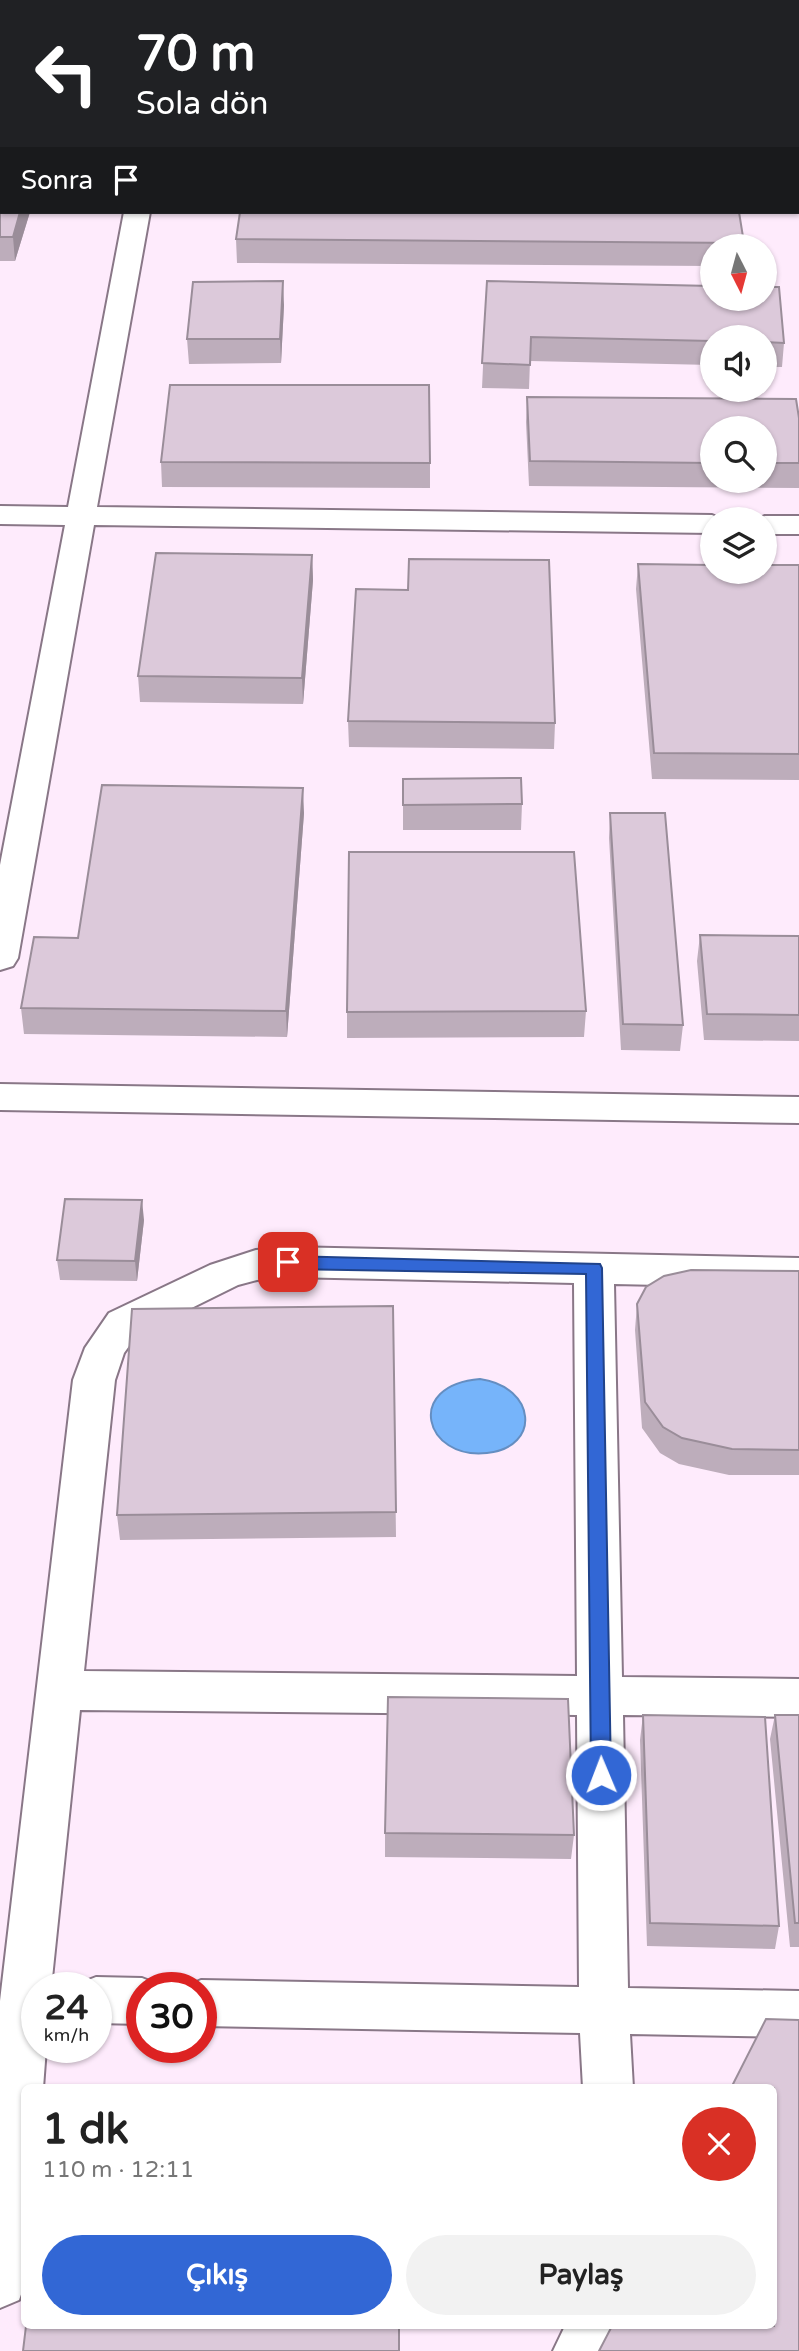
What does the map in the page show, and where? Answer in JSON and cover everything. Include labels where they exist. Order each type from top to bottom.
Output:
[{"type":"street","points":[[0,958],[137,214]]},
{"type":"street","points":[[0,515],[700,524]]},
{"type":"street","points":[[777,525],[799,525]]},
{"type":"street","points":[[0,1097],[799,1110]]},
{"type":"street","points":[[24,1972],[60,1690],[94,1380],[105,1348],[123,1324],[224,1275],[256,1265],[288,1262],[799,1273]]},
{"type":"street","points":[[594,1268],[604,2012],[608,2084]]},
{"type":"street","points":[[60,1690],[799,1698]]},
{"type":"street","points":[[0,2281],[21,1999]]},
{"type":"street","points":[[217,2003],[799,2014]]},
{"type":"street","points":[[580,2351],[595,2329]]},
{"type":"water","points":[[480,1379],[499,1384],[512,1393],[521,1404],[525,1417],[524,1429],[517,1440],[505,1448],[487,1453],[465,1452],[449,1445],[437,1434],[431,1421],[432,1407],[440,1394],[456,1384]]},
{"type":"building","points":[[0,214],[19,214],[13,237],[0,237]]},
{"type":"building","points":[[240,214],[739,214],[743,234],[700,234],[700,243],[236,239]]},
{"type":"building","points":[[283,281],[280,339],[187,339],[193,282]]},
{"type":"building","points":[[487,281],[700,286],[700,312],[777,312],[779,287],[784,343],[777,343],[777,325],[700,325],[700,341],[531,337],[530,365],[482,363]]},
{"type":"building","points":[[170,385],[429,385],[430,463],[161,462]]},
{"type":"building","points":[[527,397],[700,398],[700,402],[777,402],[777,399],[796,399],[799,418],[799,463],[777,463],[777,416],[700,416],[700,463],[530,461]]},
{"type":"building","points":[[156,553],[312,555],[302,678],[138,676]]},
{"type":"building","points":[[409,559],[549,560],[555,723],[348,721],[356,589],[408,590]]},
{"type":"building","points":[[638,564],[700,565],[700,584],[777,584],[777,565],[799,565],[799,754],[654,753]]},
{"type":"building","points":[[521,778],[522,804],[403,805],[403,779]]},
{"type":"building","points":[[102,785],[303,788],[286,1011],[21,1008],[34,937],[78,938]]},
{"type":"building","points":[[610,813],[665,813],[683,1025],[623,1024]]},
{"type":"building","points":[[349,852],[574,852],[586,1011],[347,1012]]},
{"type":"building","points":[[700,935],[799,936],[799,1015],[707,1014]]},
{"type":"building","points":[[65,1199],[142,1200],[135,1261],[57,1260]]},
{"type":"building","points":[[691,1270],[799,1271],[799,1450],[732,1449],[682,1438],[663,1427],[645,1402],[637,1304],[646,1287],[664,1276]]},
{"type":"building","points":[[393,1306],[396,1512],[117,1515],[132,1309]]},
{"type":"building","points":[[388,1697],[568,1699],[574,1835],[385,1833]]},
{"type":"building","points":[[643,1715],[765,1717],[779,1926],[650,1923]]},
{"type":"building","points":[[775,1715],[799,1715],[799,1923],[795,1923]]},
{"type":"building","points":[[766,2019],[799,2020],[799,2351],[599,2351],[610,2329],[777,2329],[777,2084],[733,2084]]},
{"type":"building","points":[[26,2329],[399,2329],[399,2351],[23,2351]]},
{"type":"route","points":[[288,1262],[594,1268],[601,1775]]}]
